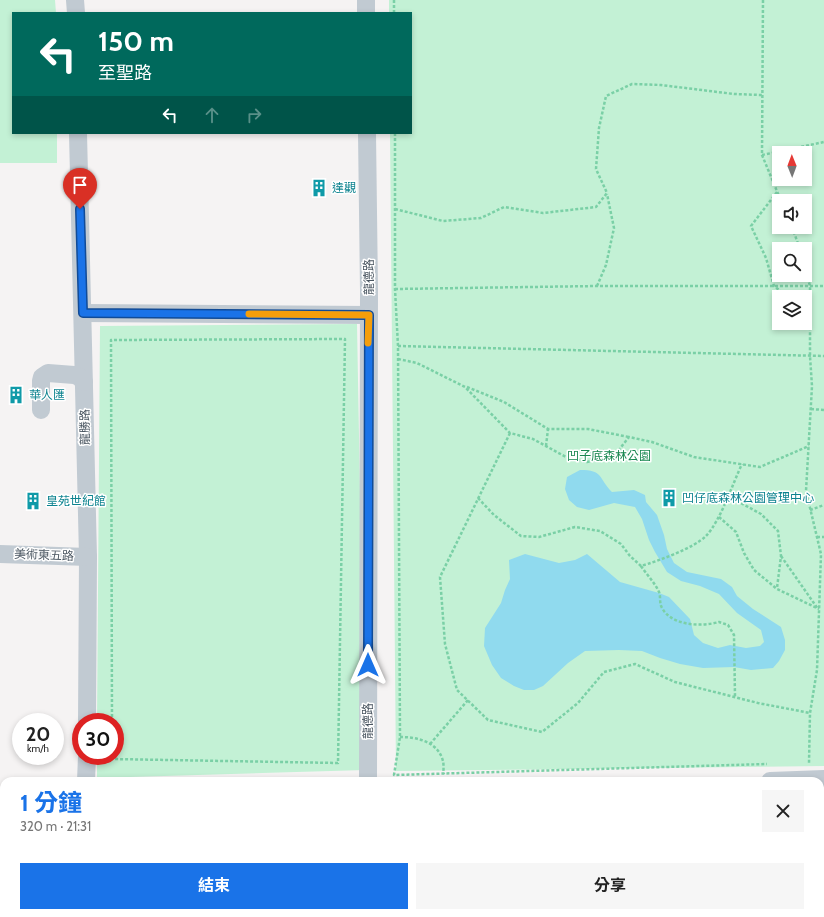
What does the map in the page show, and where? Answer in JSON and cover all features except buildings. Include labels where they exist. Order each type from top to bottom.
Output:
[{"type":"street","points":[[75,0],[76,12]]},
{"type":"street","points":[[366,0],[366,12]]},
{"type":"street","name":"龍勝路","points":[[78,134],[88,557],[87,713]]},
{"type":"street","name":"龍德路","points":[[368,134],[368,777]]},
{"type":"street","points":[[83,313],[369,315]]},
{"type":"street","points":[[41,410],[41,381],[42,377],[48,373],[79,376],[84,382]]},
{"type":"street","name":"美術東五路","points":[[0,554],[88,557]]},
{"type":"street","points":[[86,777],[87,765]]},
{"type":"street","points":[[770,772],[809,777]]},
{"type":"path","points":[[394,0],[394,12]]},
{"type":"path","points":[[763,0],[762,154],[777,192],[751,226],[766,258],[774,286],[779,290]]},
{"type":"path","points":[[597,286],[606,265],[614,228],[607,193],[596,169],[599,128],[606,96],[632,84],[661,85],[734,94],[762,95]]},
{"type":"path","points":[[394,134],[395,289],[398,346],[400,737],[394,775],[770,772]]},
{"type":"path","points":[[762,154],[824,142]]},
{"type":"path","points":[[395,209],[443,221],[481,218],[504,206],[543,214],[596,207],[607,193]]},
{"type":"path","points":[[809,282],[810,290]]},
{"type":"path","points":[[395,289],[597,286],[824,286]]},
{"type":"path","points":[[809,763],[810,713],[817,670],[822,572],[821,554],[806,491],[812,386],[810,356],[811,330]]},
{"type":"path","points":[[112,713],[111,340],[345,339],[338,763],[124,760]]},
{"type":"path","points":[[398,346],[824,356]]},
{"type":"path","points":[[398,359],[417,364],[504,402],[548,429],[588,429],[652,442],[694,457],[760,467],[809,446]]},
{"type":"path","points":[[465,386],[510,433],[533,439],[566,457],[587,462],[614,456],[629,437]]},
{"type":"path","points":[[811,409],[824,410]]},
{"type":"path","points":[[546,446],[548,429]]},
{"type":"path","points":[[510,433],[440,578],[445,644],[457,690],[488,720],[542,732],[578,703],[604,672],[635,664],[675,682],[758,703],[810,713]]},
{"type":"path","points":[[642,566],[687,548],[706,536],[719,517],[742,464]]},
{"type":"path","points":[[728,496],[761,514],[778,531],[781,556],[777,589]]},
{"type":"path","points":[[478,498],[494,515],[521,536],[539,537],[575,527],[600,531],[621,544],[630,556],[642,566],[659,593],[661,607],[675,620],[699,624],[713,624],[719,622],[728,625],[734,635],[735,696]]},
{"type":"path","points":[[810,510],[824,505]]},
{"type":"path","points":[[719,517],[736,532],[744,553],[754,570],[777,589],[819,609]]},
{"type":"path","points":[[817,537],[824,536]]},
{"type":"path","points":[[781,556],[819,609]]},
{"type":"path","points":[[430,744],[468,700]]},
{"type":"path","points":[[400,737],[416,738],[430,744],[436,749],[443,761],[444,774]]},
{"type":"path","points":[[801,763],[817,762]]},
{"type":"green space","points":[[0,0],[55,0],[56,12],[12,12],[12,134],[57,134],[57,163],[0,163]]},
{"type":"green space","name":"凹子底森林公園","points":[[389,0],[824,0],[824,766],[396,771],[390,134],[412,134],[412,12],[389,12]]},
{"type":"green space","points":[[357,324],[365,770],[97,777],[97,765],[124,765],[124,713],[97,713],[100,326]]},
{"type":"water","points":[[580,470],[588,470],[597,473],[612,492],[634,490],[645,495],[646,502],[657,515],[667,549],[674,563],[687,572],[721,579],[732,587],[737,596],[753,609],[781,627],[785,640],[785,650],[773,668],[751,670],[734,667],[703,668],[680,664],[642,651],[585,651],[568,663],[543,686],[534,690],[524,690],[501,678],[492,665],[484,646],[485,628],[501,603],[510,579],[509,560],[525,554],[559,563],[575,560],[587,554],[620,582],[669,597],[690,619],[694,635],[703,643],[718,648],[730,645],[746,648],[760,646],[764,642],[761,630],[737,613],[719,594],[700,586],[681,581],[667,572],[649,540],[642,519],[635,507],[614,503],[589,510],[577,507],[569,500],[565,489],[567,477]]},
{"type":"slow traffic","points":[[249,314],[369,315],[368,343]]},
{"type":"place","name":"達觀","points":[[319,188]]},
{"type":"place","name":"華人匯","points":[[16,395]]},
{"type":"place","name":"凹仔底森林公園管理中心","points":[[669,498]]},
{"type":"place","name":"皇苑世紀館","points":[[33,501]]},
{"type":"route","points":[[80,209],[83,313],[369,315],[368,665]]}]
